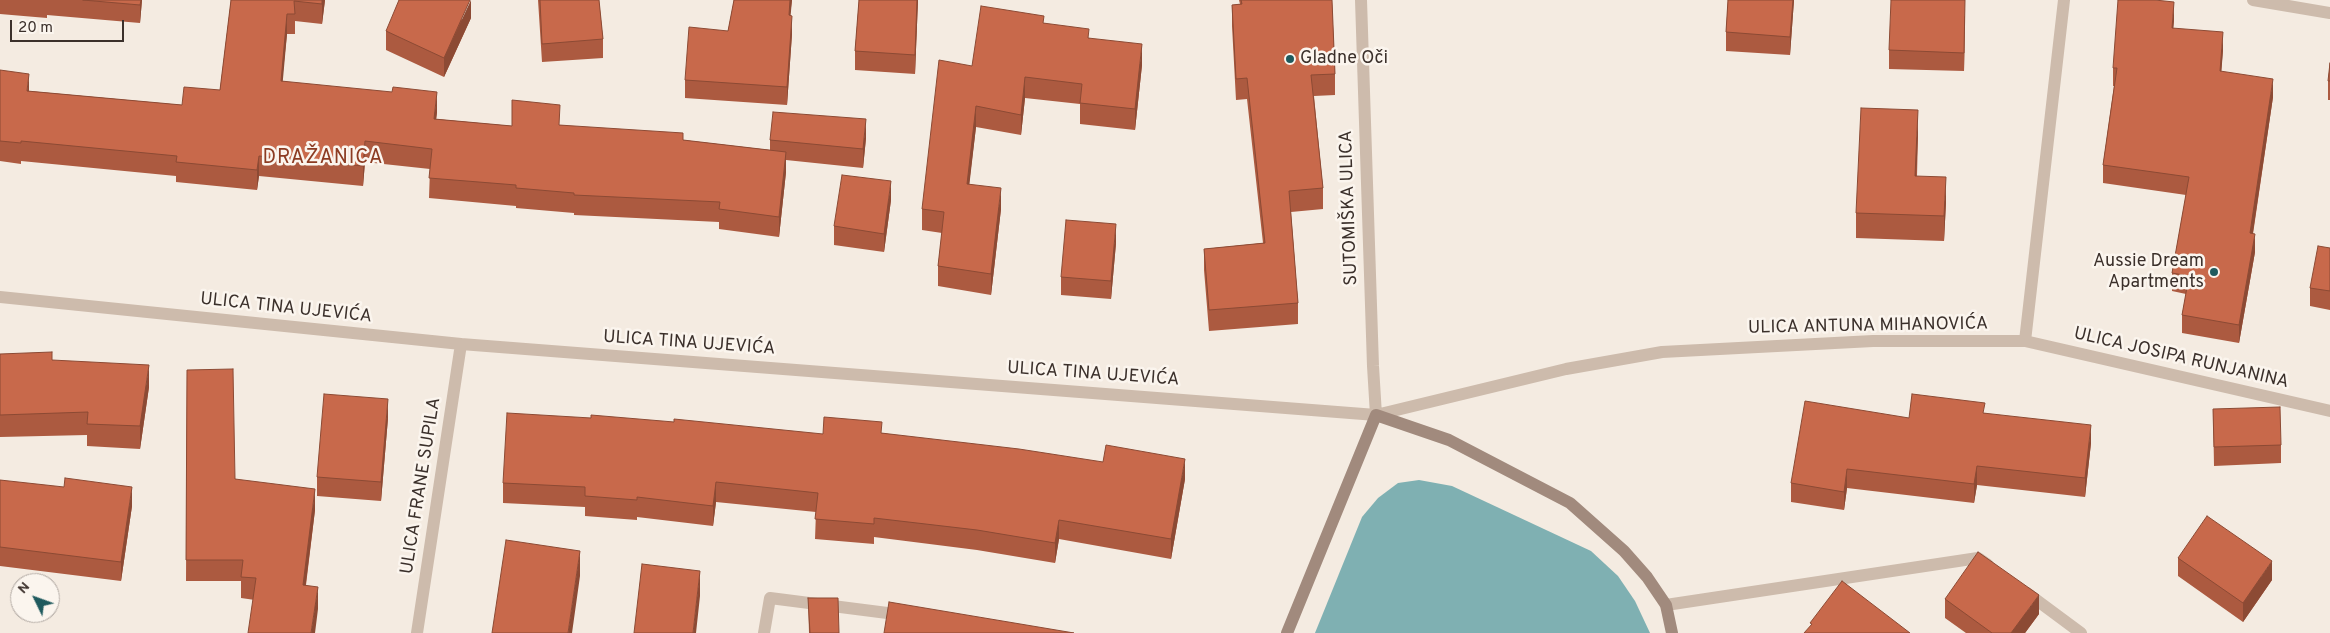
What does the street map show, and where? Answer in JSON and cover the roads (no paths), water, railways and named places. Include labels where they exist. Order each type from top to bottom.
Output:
[{"type":"street","name":"SUTOMIŠKA ULICA","points":[[1361,0],[1376,415]]},
{"type":"street","points":[[2025,341],[2064,0]]},
{"type":"street","points":[[2253,0],[2330,13]]},
{"type":"street","name":"ULICA TINA UJEVIĆA","points":[[0,296],[461,344],[1376,415]]},
{"type":"street","name":"ULICA ANTUNA MIHANOVIĆA","points":[[1376,415],[1566,369],[1662,352],[1873,341],[2025,341]]},
{"type":"street","name":"ULICA JOSIPA RUNJANINA","points":[[2025,341],[2330,411]]},
{"type":"street","name":"ULICA FRANE SUPILA","points":[[417,633],[461,344]]},
{"type":"street","points":[[1287,633],[1376,415],[1449,440],[1570,503],[1624,551],[1647,577],[1666,605],[1672,633]]},
{"type":"street","points":[[1666,605],[1978,558],[2002,575]]},
{"type":"street","points":[[2018,587],[2081,633]]},
{"type":"street","points":[[764,633],[770,598],[918,616]]},
{"type":"water","points":[[1419,480],[1452,486],[1591,551],[1618,576],[1635,601],[1650,633],[1315,633],[1362,517],[1378,498],[1398,483]]},
{"type":"place","name":"Gladne Oči","points":[[1290,59]]},
{"type":"place","name":"Aussie Dream Apartments","points":[[2214,272]]},
{"type":"district","name":"DRAŽANICA","points":[[323,159]]}]
